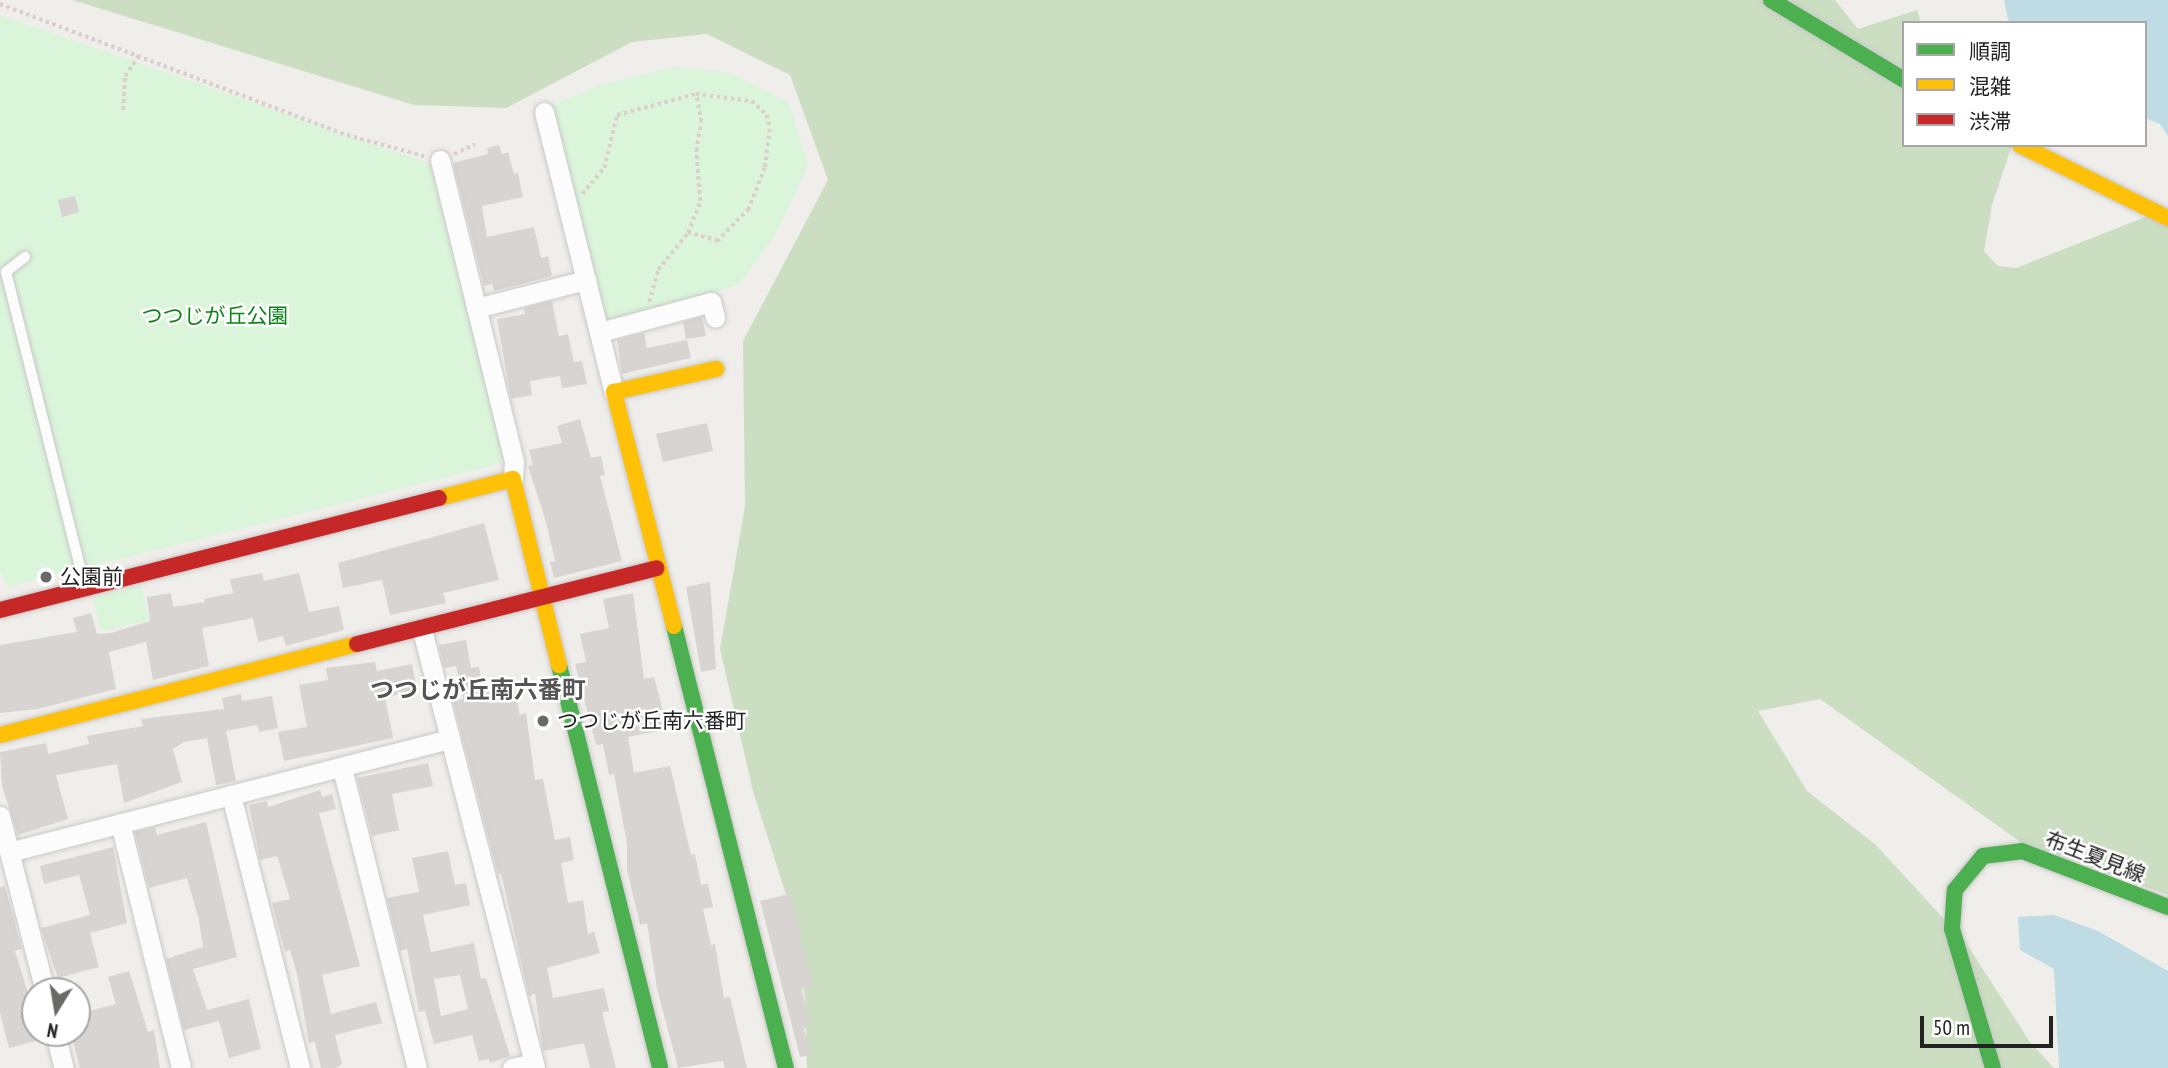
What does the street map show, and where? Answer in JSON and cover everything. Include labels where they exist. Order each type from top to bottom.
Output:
[{"type":"street","points":[[1771,0],[1902,79]]},
{"type":"street","points":[[544,112],[657,568],[786,1068]]},
{"type":"street","points":[[2024,147],[2168,218]]},
{"type":"street","points":[[440,160],[514,461],[513,479],[541,599],[660,1068]]},
{"type":"street","points":[[476,308],[586,280]]},
{"type":"street","points":[[600,332],[710,302],[715,317]]},
{"type":"street","points":[[614,392],[716,369]]},
{"type":"street","points":[[0,610],[513,479]]},
{"type":"street","points":[[0,735],[422,630],[657,568]]},
{"type":"street","points":[[422,630],[534,1065],[512,1068]]},
{"type":"street","points":[[9,852],[450,739]]},
{"type":"street","points":[[342,768],[417,1068]]},
{"type":"street","points":[[231,795],[300,1068]]},
{"type":"street","points":[[0,816],[41,977]]},
{"type":"street","points":[[120,823],[181,1068]]},
{"type":"street","name":"布生夏見線","points":[[1993,1068],[1952,929],[1955,890],[1983,856],[2022,851],[2168,906]]},
{"type":"street","points":[[59,1047],[64,1068]]},
{"type":"lane","points":[[26,257],[5,272],[85,587]]},
{"type":"path","points":[[0,4],[347,135],[440,160],[475,144]]},
{"type":"path","points":[[123,110],[125,76],[139,55]]},
{"type":"path","points":[[653,317],[649,290],[664,259],[688,233],[701,192],[696,151],[701,122],[696,94]]},
{"type":"path","points":[[567,206],[604,168],[614,118],[696,94],[752,101],[767,115],[770,129],[763,175],[745,216],[718,241],[688,233]]},
{"type":"green space","points":[[72,0],[1835,0],[1858,29],[1917,10],[1920,21],[1902,21],[1902,147],[2011,147],[1992,205],[1984,251],[1998,266],[2016,268],[2168,208],[2168,895],[2019,841],[1820,699],[1758,711],[1807,791],[1876,845],[1966,943],[2030,1042],[2054,1068],[807,1068],[805,998],[795,923],[753,791],[720,649],[745,506],[743,341],[828,180],[790,75],[707,34],[632,42],[506,108],[414,105]]},
{"type":"green space","name":"つつじが丘公園","points":[[0,15],[431,164],[505,455],[502,463],[8,587],[0,571]]},
{"type":"green space","points":[[674,67],[731,73],[789,103],[808,165],[775,235],[738,285],[617,321],[609,319],[602,311],[551,105],[605,84]]},
{"type":"green space","points":[[141,586],[149,620],[101,631],[93,598]]},
{"type":"water","points":[[2004,0],[2168,0],[2168,136],[2160,124],[2147,119],[2147,21],[2009,21]]},
{"type":"water","points":[[2054,915],[2098,931],[2168,971],[2168,1068],[2059,1068],[2054,969],[2020,950],[2018,917]]},
{"type":"building","points":[[499,145],[502,154],[508,152],[514,174],[518,173],[523,197],[482,206],[487,237],[534,227],[541,258],[548,256],[552,276],[494,291],[492,284],[484,286],[453,163],[488,154],[487,148]]},
{"type":"building","points":[[75,196],[79,212],[62,217],[58,200]]},
{"type":"building","points":[[552,301],[559,336],[568,334],[574,362],[582,361],[587,384],[562,388],[560,376],[530,381],[532,395],[511,399],[497,319],[525,314],[524,308]]},
{"type":"building","points":[[702,317],[706,336],[686,339],[683,322]]},
{"type":"building","points":[[644,333],[647,348],[687,340],[691,358],[622,374],[617,340]]},
{"type":"building","points":[[580,419],[591,458],[601,456],[605,475],[600,476],[622,561],[554,578],[550,562],[555,561],[528,466],[533,465],[529,450],[562,443],[557,426]]},
{"type":"building","points":[[707,423],[713,451],[663,462],[656,434]]},
{"type":"building","points":[[484,523],[499,580],[443,593],[446,603],[390,615],[382,580],[343,588],[338,563]]},
{"type":"building","points":[[262,573],[264,581],[299,573],[309,612],[339,606],[344,630],[286,646],[283,636],[258,642],[253,618],[202,628],[209,666],[153,680],[146,642],[109,652],[116,689],[38,709],[0,713],[0,645],[77,632],[73,618],[91,613],[97,634],[111,633],[150,621],[147,597],[171,593],[173,607],[205,602],[204,599],[233,593],[230,579]]},
{"type":"building","points":[[710,582],[716,669],[701,672],[686,587]]},
{"type":"building","points":[[633,593],[644,679],[654,677],[668,729],[628,737],[634,773],[670,766],[691,855],[695,854],[701,885],[708,884],[713,907],[703,909],[711,945],[715,944],[724,998],[730,997],[747,1068],[725,1068],[723,1061],[678,1068],[657,989],[647,923],[640,925],[627,870],[627,843],[614,774],[609,775],[603,744],[596,745],[575,664],[586,662],[580,634],[609,628],[603,599]]},
{"type":"building","points":[[466,640],[471,668],[479,667],[484,693],[514,687],[520,715],[526,713],[535,780],[543,779],[555,840],[570,837],[574,860],[561,863],[568,903],[583,900],[588,934],[594,932],[600,953],[547,968],[553,998],[604,988],[609,1011],[602,1012],[616,1068],[590,1068],[584,1043],[543,1051],[535,994],[529,996],[501,873],[498,874],[453,701],[463,699],[456,666],[444,668],[439,645]]},
{"type":"building","points":[[375,662],[377,671],[412,664],[417,691],[385,697],[393,738],[284,761],[278,732],[307,727],[299,685],[328,680],[326,668]]},
{"type":"building","points":[[241,694],[242,701],[272,696],[278,728],[259,732],[257,725],[226,731],[236,781],[216,785],[207,738],[184,742],[173,749],[182,782],[124,803],[117,764],[56,775],[68,819],[18,835],[2,786],[0,752],[46,743],[48,754],[89,744],[87,736],[143,726],[141,719],[224,709],[222,698]]},
{"type":"building","points":[[428,763],[433,786],[392,794],[399,830],[372,836],[357,778]]},
{"type":"building","points":[[320,790],[322,797],[332,794],[336,809],[319,813],[360,966],[322,975],[331,1014],[376,1002],[382,1023],[335,1035],[342,1064],[336,1068],[321,1068],[315,1042],[309,1043],[297,974],[290,950],[285,952],[272,903],[290,899],[277,856],[260,860],[249,805],[267,801],[268,807]]},
{"type":"building","points":[[206,822],[237,957],[193,969],[207,1010],[249,999],[261,1049],[229,1058],[219,1021],[184,1030],[166,959],[203,947],[199,920],[187,878],[149,888],[135,832],[155,827],[157,835]]},
{"type":"building","points":[[113,847],[127,923],[90,933],[99,967],[58,977],[41,928],[90,915],[79,875],[44,884],[40,866]]},
{"type":"building","points":[[448,851],[455,885],[466,883],[470,905],[423,915],[431,952],[474,943],[481,979],[486,978],[510,1056],[490,1063],[489,1059],[479,1061],[472,1035],[434,1044],[425,1011],[419,1012],[407,949],[400,951],[387,898],[419,892],[412,858]],"holes":[[[460,975],[468,1009],[441,1016],[434,979]]]},
{"type":"building","points":[[5,886],[22,949],[15,951],[23,977],[21,1045],[9,1048],[0,1013],[0,887]]},
{"type":"building","points":[[790,894],[812,987],[802,989],[810,1027],[804,1028],[810,1055],[800,1057],[760,901]]},
{"type":"building","points":[[129,971],[148,1032],[154,1030],[160,1068],[80,1068],[75,1047],[91,1047],[91,1010],[116,1004],[108,977]]},
{"type":"traffic: fast","points":[[1771,0],[1902,79]]},
{"type":"traffic: fast","points":[[674,626],[786,1068]]},
{"type":"traffic: fast","points":[[559,665],[660,1068]]},
{"type":"traffic: fast","points":[[1993,1068],[1952,929],[1955,890],[1983,856],[2022,851],[2168,907]]},
{"type":"traffic: slow","points":[[2024,147],[2168,218]]},
{"type":"traffic: slow","points":[[674,626],[614,392],[716,369]]},
{"type":"traffic: slow","points":[[439,498],[513,479],[559,665]]},
{"type":"traffic: slow","points":[[0,735],[357,644]]},
{"type":"traffic: jam","points":[[0,610],[439,498]]},
{"type":"traffic: jam","points":[[357,644],[657,568]]},
{"type":"place","name":"公園前","points":[[46,577]]},
{"type":"place","name":"つつじが丘南六番町","points":[[543,721]]},
{"type":"district","name":"つつじが丘南六番町","points":[[478,690]]}]
